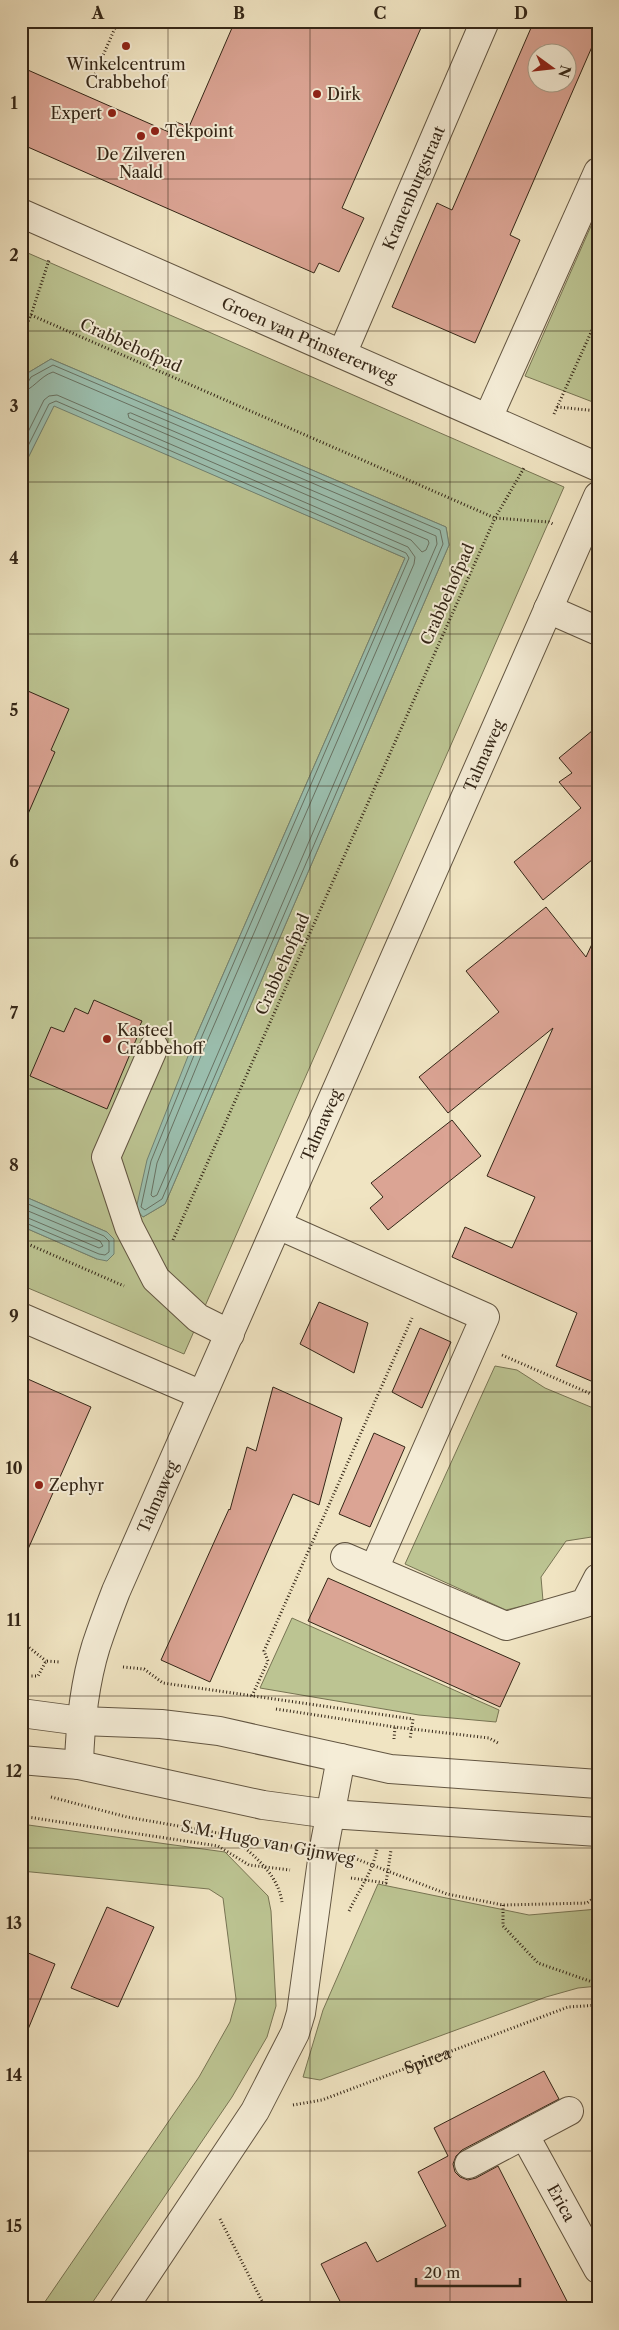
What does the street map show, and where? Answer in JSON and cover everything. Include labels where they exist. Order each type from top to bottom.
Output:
[{"type":"street","name":"Kranenburgstraat","points":[[342,354],[485,21]]},
{"type":"street","points":[[488,418],[598,172]]},
{"type":"street","name":"Groen van Prinstererweg","points":[[21,213],[598,467]]},
{"type":"street","name":"Talmaweg","points":[[79,1765],[81,1721],[96,1646],[116,1591],[598,496]]},
{"type":"street","points":[[548,609],[598,631]]},
{"type":"street","points":[[154,1048],[106,1157],[128,1227],[156,1279],[198,1318],[230,1334]]},
{"type":"street","points":[[278,1225],[485,1317],[374,1569]]},
{"type":"street","points":[[21,1317],[202,1395]]},
{"type":"street","points":[[345,1557],[506,1626],[585,1603],[598,1578]]},
{"type":"street","points":[[21,1713],[81,1721],[161,1724],[219,1731],[390,1769],[598,1784]]},
{"type":"street","points":[[123,2309],[255,2111],[295,2033],[301,2013],[323,1853],[341,1758]]},
{"type":"street","points":[[21,1760],[79,1765],[263,1805],[330,1814],[598,1832]]},
{"type":"street","points":[[469,2164],[526,2136],[569,2111]]},
{"type":"street","name":"Erica","points":[[526,2136],[598,2269]]},
{"type":"path","points":[[95,74],[118,21]]},
{"type":"path","points":[[21,337],[32,315],[60,229]]},
{"type":"path","name":"Crabbehofpad","points":[[32,315],[494,518],[549,522],[579,538]]},
{"type":"path","name":"Crabbehofpad","points":[[21,1241],[146,1296],[156,1279],[494,518],[539,442],[598,317]]},
{"type":"path","points":[[557,407],[598,411]]},
{"type":"path","points":[[252,1696],[268,1661],[264,1651],[424,1290]]},
{"type":"path","points":[[474,1342],[598,1397]]},
{"type":"path","points":[[21,1641],[46,1661]]},
{"type":"path","points":[[270,1708],[395,1727],[489,1738],[505,1747]]},
{"type":"path","points":[[390,1769],[395,1727]]},
{"type":"path","name":"S.M. Hugo van Gijnweg","points":[[47,1795],[127,1817],[228,1833],[362,1860],[447,1894],[503,1905],[587,1903],[598,1895]]},
{"type":"path","points":[[347,1915],[364,1879],[374,1866],[382,1818]]},
{"type":"path","points":[[228,1833],[266,1867],[280,1888],[283,1907]]},
{"type":"path","points":[[503,1905],[503,1926],[538,1963],[598,1984]]},
{"type":"path","name":"Spirea","points":[[255,2111],[322,2100],[568,2007],[598,2005]]},
{"type":"path","points":[[203,2188],[266,2309]]},
{"type":"green space","points":[[598,210],[598,404],[525,376]]},
{"type":"green space","points":[[21,250],[564,487],[184,1354],[21,1285],[21,1226],[97,1259],[107,1232],[21,1195],[21,472],[54,405],[405,558],[194,1041],[143,1217],[165,1204],[449,545],[446,527],[51,359],[26,374],[21,385]]},
{"type":"green space","points":[[495,1366],[517,1370],[545,1388],[598,1410],[598,1536],[566,1541],[541,1577],[543,1601],[506,1610],[405,1564]]},
{"type":"green space","points":[[292,1618],[499,1710],[496,1722],[419,1715],[260,1688]]},
{"type":"green space","points":[[21,1824],[225,1852],[268,1896],[271,1911],[276,2006],[267,2037],[232,2097],[88,2309],[40,2309],[199,2077],[230,2022],[236,1999],[223,1898],[209,1889],[21,1871]]},
{"type":"green space","points":[[378,1884],[529,1915],[598,1909],[598,1986],[578,1988],[546,1997],[320,2080],[303,2077],[323,2010]]},
{"type":"water","points":[[51,359],[446,527],[449,545],[165,1204],[143,1217],[136,1209],[147,1160],[194,1041],[405,558],[54,406],[21,472],[21,385],[26,374]]},
{"type":"water","points":[[21,1195],[107,1232],[114,1239],[114,1254],[107,1261],[97,1259],[21,1226]]},
{"type":"building","points":[[235,21],[424,21],[342,208],[364,218],[339,272],[319,263],[314,273],[21,144],[21,67],[171,133],[176,122],[189,127]]},
{"type":"building","points":[[534,21],[598,21],[598,33],[576,84],[576,42],[526,42],[526,92],[572,92],[510,235],[520,240],[475,343],[392,307],[437,203],[452,210]]},
{"type":"building","points":[[21,688],[69,709],[51,750],[55,752],[21,830]]},
{"type":"building","points":[[598,726],[598,855],[543,900],[514,862],[581,808],[559,782],[572,773],[559,758]]},
{"type":"building","points":[[546,907],[586,957],[598,931],[598,1384],[556,1366],[577,1313],[452,1257],[465,1227],[512,1248],[535,1197],[487,1176],[553,1028],[448,1113],[419,1077],[499,1012],[466,971]]},
{"type":"building","points":[[94,1000],[142,1021],[107,1109],[30,1076],[51,1027],[64,1032],[75,1008],[88,1014]]},
{"type":"building","points":[[452,1120],[481,1156],[388,1230],[370,1208],[383,1197],[371,1183]]},
{"type":"building","points":[[319,1302],[368,1323],[354,1373],[300,1344]]},
{"type":"building","points":[[420,1328],[451,1342],[422,1408],[392,1392]]},
{"type":"building","name":"Zephyr","points":[[21,1376],[91,1407],[21,1565]]},
{"type":"building","points":[[273,1387],[342,1418],[319,1505],[293,1494],[210,1682],[161,1660],[230,1510],[247,1447],[256,1451]]},
{"type":"building","points":[[374,1433],[405,1447],[370,1527],[339,1514]]},
{"type":"building","points":[[328,1578],[520,1663],[500,1707],[308,1621]]},
{"type":"building","points":[[107,1907],[154,1927],[118,2007],[71,1988]]},
{"type":"building","points":[[21,1950],[55,1964],[22,2044],[21,2044]]},
{"type":"building","points":[[544,2071],[559,2099],[462,2150],[456,2156],[453,2164],[455,2172],[460,2177],[468,2180],[476,2178],[498,2166],[571,2309],[344,2309],[321,2264],[366,2242],[377,2262],[446,2226],[418,2172],[448,2156],[434,2128]]},
{"type":"place","name":"Winkelcentrum Crabbehof","points":[[126,46]]},
{"type":"place","name":"Dirk","points":[[317,94]]},
{"type":"place","name":"Expert","points":[[112,113]]},
{"type":"place","name":"Tekpoint","points":[[155,131]]},
{"type":"place","name":"De Zilveren Naald","points":[[141,136]]},
{"type":"place","name":"Kasteel Crabbehoff","points":[[107,1039]]},
{"type":"place","name":"Zephyr","points":[[39,1485]]}]
